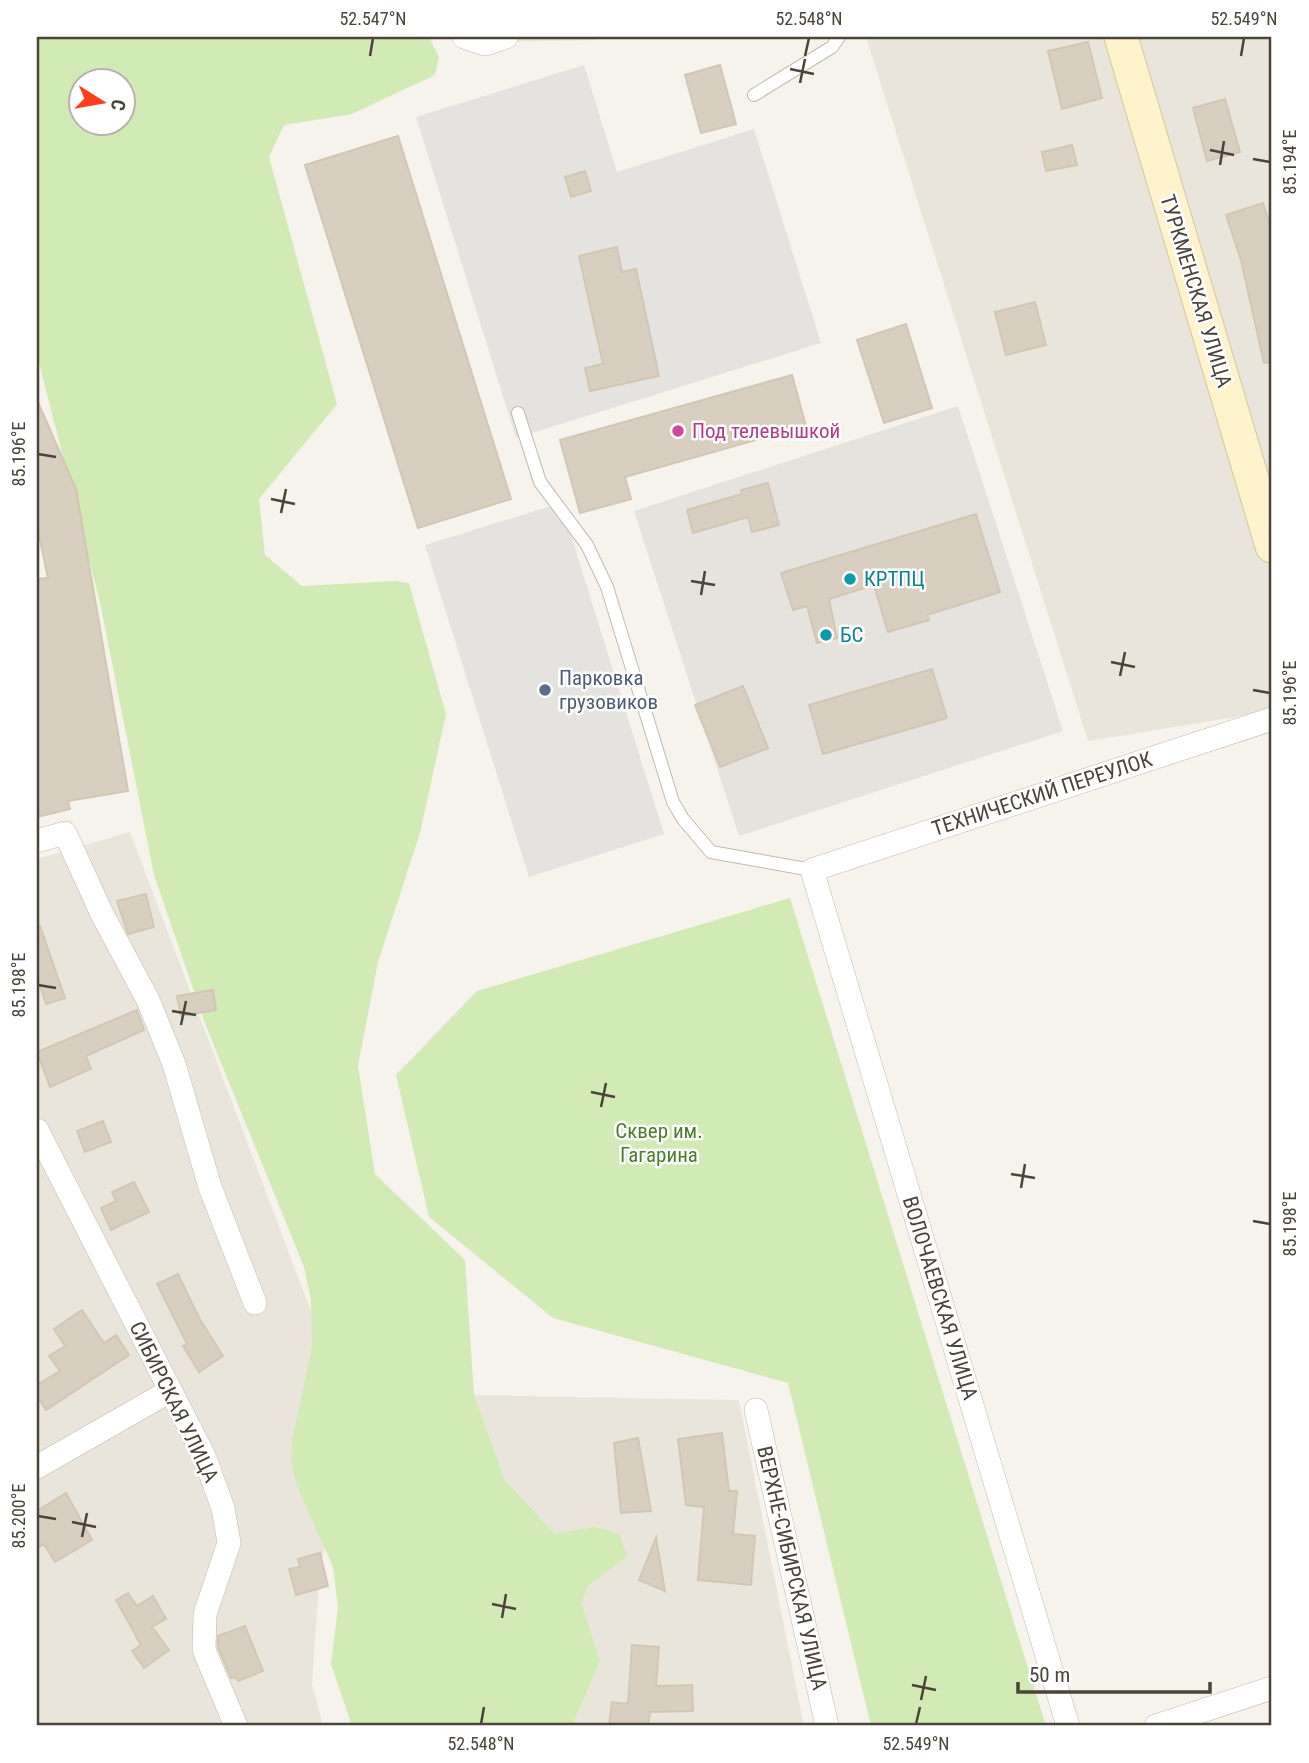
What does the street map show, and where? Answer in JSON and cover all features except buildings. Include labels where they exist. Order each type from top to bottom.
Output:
[{"type":"main road","name":"ТУРКМЕНСКАЯ УЛИЦА","points":[[1121,37],[1272,546]]},
{"type":"street","points":[[464,37],[485,44],[506,37]]},
{"type":"street","name":"ТЕХНИЧЕСКИЙ ПЕРЕУЛОК","points":[[812,870],[1272,719]]},
{"type":"street","points":[[37,841],[65,833],[102,914],[148,1000],[174,1064],[211,1187],[255,1303]]},
{"type":"street","name":"ВОЛОЧАЕВСКАЯ УЛИЦА","points":[[812,870],[1068,1726]]},
{"type":"street","name":"СИБИРСКАЯ УЛИЦА","points":[[37,1130],[204,1456],[228,1527],[229,1543],[202,1631],[204,1650],[236,1726]]},
{"type":"street","points":[[37,1466],[169,1392]]},
{"type":"street","name":"ВЕРХНЕ-СИБИРСКАЯ УЛИЦА","points":[[756,1410],[827,1726]]},
{"type":"street","points":[[1156,1726],[1272,1688]]},
{"type":"lane","points":[[754,95],[832,47],[839,37]]},
{"type":"lane","points":[[518,413],[540,482],[587,545],[607,587],[673,802],[683,819],[711,852],[812,870]]},
{"type":"shaded area","points":[[454,37],[606,37],[595,40],[455,43]]},
{"type":"shaded area","points":[[866,37],[1272,37],[1272,711],[1088,741]]},
{"type":"shaded area","points":[[584,65],[617,172],[754,129],[821,343],[516,438],[416,117]]},
{"type":"shaded area","points":[[958,406],[1063,731],[739,836],[634,511]]},
{"type":"shaded area","name":"Парковка грузовиков","points":[[561,503],[664,834],[529,877],[425,545]]},
{"type":"shaded area","points":[[130,832],[355,1428],[320,1567],[312,1684],[323,1726],[37,1726],[37,859]]},
{"type":"shaded area","points":[[474,1395],[739,1400],[804,1726],[566,1726],[573,1724],[600,1663],[582,1604],[587,1587],[627,1557],[593,1527],[555,1534],[505,1480]]},
{"type":"green space","points":[[37,37],[429,37],[439,57],[435,75],[352,114],[284,125],[269,157],[337,404],[259,499],[265,555],[302,586],[396,581],[409,583],[446,714],[420,833],[378,962],[358,1066],[375,1174],[465,1260],[474,1395],[505,1480],[555,1534],[593,1527],[619,1533],[627,1557],[587,1587],[582,1604],[600,1662],[573,1724],[352,1726],[331,1664],[338,1607],[333,1567],[297,1486],[291,1461],[292,1441],[312,1348],[311,1300],[304,1267],[206,1026],[154,875],[100,602],[37,355]]},
{"type":"green space","name":"Сквер им. Гагарина","points":[[790,898],[1046,1726],[871,1726],[788,1383],[553,1318],[429,1217],[396,1075],[477,991]]},
{"type":"place","name":"Под телевышкой","points":[[678,431]]},
{"type":"place","name":"КРТПЦ","points":[[850,579]]},
{"type":"place","name":"БС","points":[[826,635]]},
{"type":"place","name":"Парковка грузовиков","points":[[545,690]]}]
